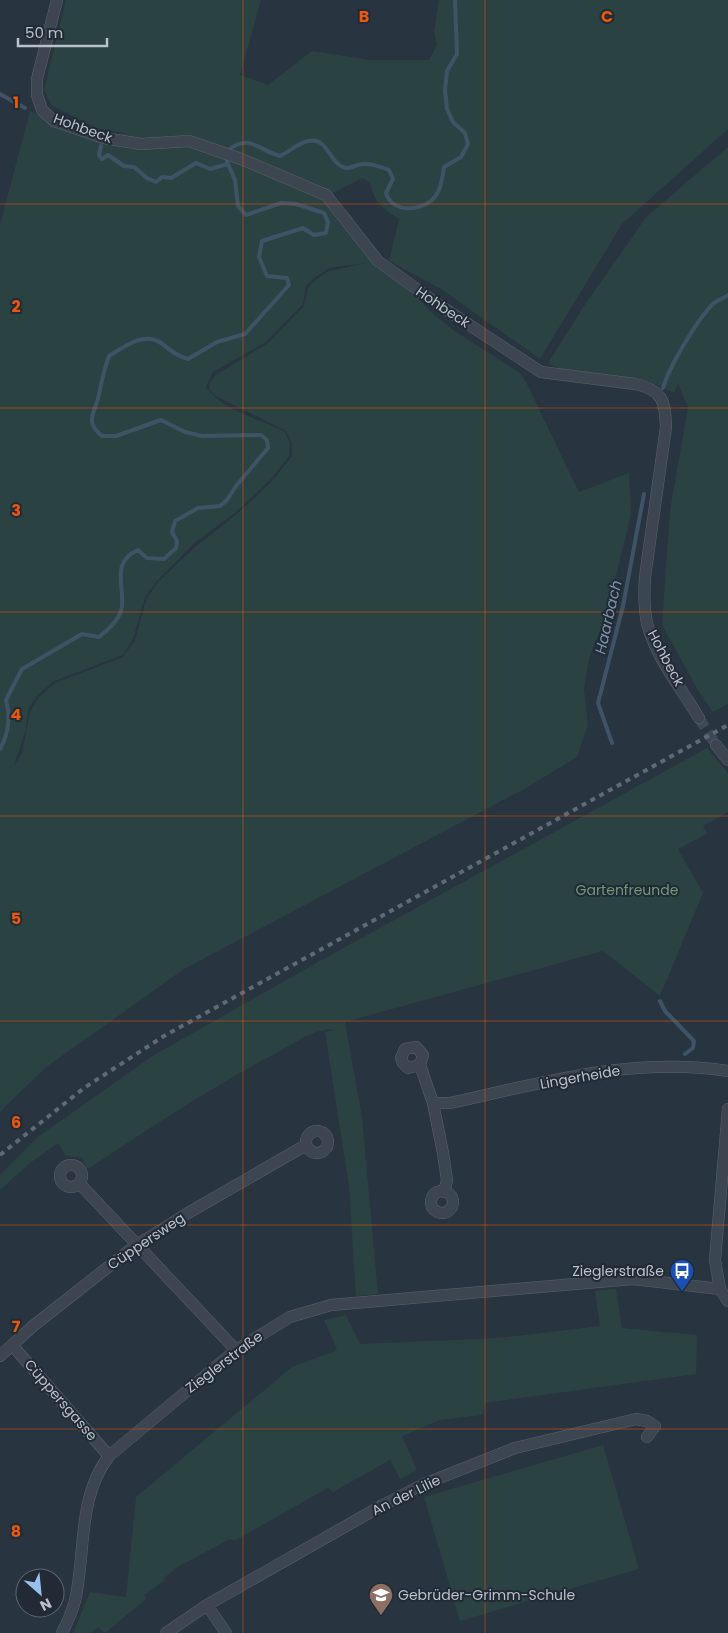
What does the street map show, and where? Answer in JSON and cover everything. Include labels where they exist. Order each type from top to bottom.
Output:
[{"type":"street","name":"Hohbeck","points":[[57,0],[38,79],[37,95],[42,110],[54,120],[104,138],[140,144],[189,141],[241,159],[326,195],[378,261],[439,305],[541,372],[635,384],[649,387],[659,395],[664,404],[666,428],[645,577],[644,598],[648,624],[662,657],[700,718]]},
{"type":"street","points":[[716,745],[728,760]]},
{"type":"street","points":[[420,1065],[433,1103],[447,1180],[444,1192]]},
{"type":"street","name":"Lingerheide","points":[[433,1103],[450,1103],[617,1068],[668,1066],[728,1071]]},
{"type":"street","points":[[728,1108],[726,1159],[715,1260],[720,1290],[728,1301]]},
{"type":"street","name":"Cüppersweg","points":[[0,1356],[135,1246],[306,1145]]},
{"type":"street","points":[[79,1183],[135,1246],[236,1350]]},
{"type":"street","name":"Zieglerstraße","points":[[62,1633],[74,1602],[90,1491],[98,1471],[109,1456],[236,1350],[290,1317],[331,1305],[633,1279],[720,1290]]},
{"type":"street","name":"Cüppersgasse","points":[[12,1345],[109,1456]]},
{"type":"street","name":"An der Lilie","points":[[166,1633],[207,1605],[383,1505],[424,1484],[515,1448],[636,1419],[647,1421],[655,1426],[647,1437]]},
{"type":"street","points":[[207,1605],[226,1633]]},
{"type":"green space","points":[[66,0],[261,0],[240,75],[268,85],[312,51],[371,60],[429,60],[437,45],[434,31],[439,0],[728,0],[728,129],[622,224],[540,359],[441,289],[389,261],[399,219],[380,204],[371,189],[370,183],[362,178],[333,193],[354,221],[356,232],[434,315],[456,332],[520,373],[579,492],[629,473],[631,514],[606,616],[589,658],[584,689],[588,724],[577,757],[526,788],[184,969],[45,1068],[0,1112],[0,225],[30,111],[88,138],[125,133],[99,129],[51,105],[44,90]],"holes":[[[366,263],[329,271],[314,281],[308,288],[304,306],[268,343],[216,375],[210,382],[209,389],[214,395],[286,431],[292,443],[292,456],[273,480],[237,514],[195,547],[158,582],[146,600],[135,640],[123,657],[55,683],[39,697],[30,712],[22,753],[14,766],[26,729],[28,709],[38,695],[54,681],[123,655],[133,639],[145,597],[157,581],[193,544],[236,512],[271,479],[289,456],[290,443],[285,432],[232,409],[213,396],[206,387],[213,372],[266,342],[303,304],[306,286],[313,279],[329,268]]]},
{"type":"green space","points":[[728,147],[728,704],[713,712],[699,692],[662,625],[670,510],[688,407],[678,384],[674,393],[649,381],[564,371],[548,363],[584,306],[647,216]]},
{"type":"green space","name":"Gartenfreunde","points":[[707,748],[728,773],[728,812],[703,826],[707,834],[678,849],[703,893],[660,996],[603,951],[345,1022],[362,1117],[378,1294],[356,1296],[349,1186],[325,1032],[335,1030],[321,1030],[255,1064],[182,1107],[88,1169],[82,1158],[66,1156],[58,1143],[30,1163],[0,1190],[0,1175],[39,1136],[154,1055],[327,957]]},
{"type":"green space","points":[[616,1289],[622,1328],[697,1335],[696,1374],[485,1403],[482,1415],[440,1420],[402,1436],[417,1470],[400,1479],[390,1460],[333,1492],[328,1488],[234,1541],[230,1539],[176,1568],[164,1578],[165,1580],[144,1595],[146,1599],[105,1633],[98,1627],[91,1633],[73,1633],[90,1592],[126,1597],[136,1497],[292,1367],[337,1350],[324,1320],[346,1315],[360,1344],[499,1338],[600,1326],[595,1291]]},
{"type":"green space","points":[[603,1445],[639,1569],[460,1621],[424,1497]]},
{"type":"waterway","points":[[0,749],[8,725],[6,700],[22,669],[82,634],[99,637],[106,631],[117,619],[121,610],[121,574],[124,561],[138,550],[147,558],[164,559],[176,548],[177,541],[172,532],[175,521],[198,508],[220,506],[227,500],[236,486],[268,448],[267,440],[261,435],[202,436],[185,432],[161,420],[116,436],[102,436],[96,430],[92,421],[109,356],[134,342],[148,339],[161,343],[188,359],[217,342],[245,334],[289,285],[287,278],[267,276],[259,257],[262,241],[303,228],[314,235],[326,233],[328,222],[324,213],[296,204],[281,203],[246,215],[238,206],[235,180],[227,162],[228,150],[236,145],[248,143],[280,156],[301,144],[315,141],[325,147],[341,166],[347,168],[361,164],[370,164],[389,170],[393,179],[386,193],[389,199],[399,207],[412,208],[426,204],[435,197],[439,189],[444,167],[461,157],[468,144],[465,133],[453,122],[447,109],[445,90],[447,71],[457,54],[455,0]]},
{"type":"waterway","points":[[0,94],[25,108]]},
{"type":"waterway","points":[[101,146],[99,155],[102,159],[108,155],[124,166],[134,167],[147,178],[156,182],[162,177],[171,178],[196,163],[210,169],[228,164]]},
{"type":"waterway","name":"Haarbach","points":[[663,388],[692,331],[707,310],[714,303],[728,295]]},
{"type":"waterway","name":"Haarbach","points":[[612,743],[598,703],[623,606],[644,494]]},
{"type":"waterway","name":"Haarbach","points":[[660,1001],[665,1011],[694,1041],[693,1048],[685,1054]]},
{"type":"tunnel","points":[[699,718],[716,745]]},
{"type":"railway","points":[[0,1155],[84,1088],[164,1036],[728,725]]},
{"type":"place","name":"Zieglerstraße","points":[[682,1292]]},
{"type":"place","name":"Gebrüder-Grimm-Schule","points":[[381,1616]]}]
